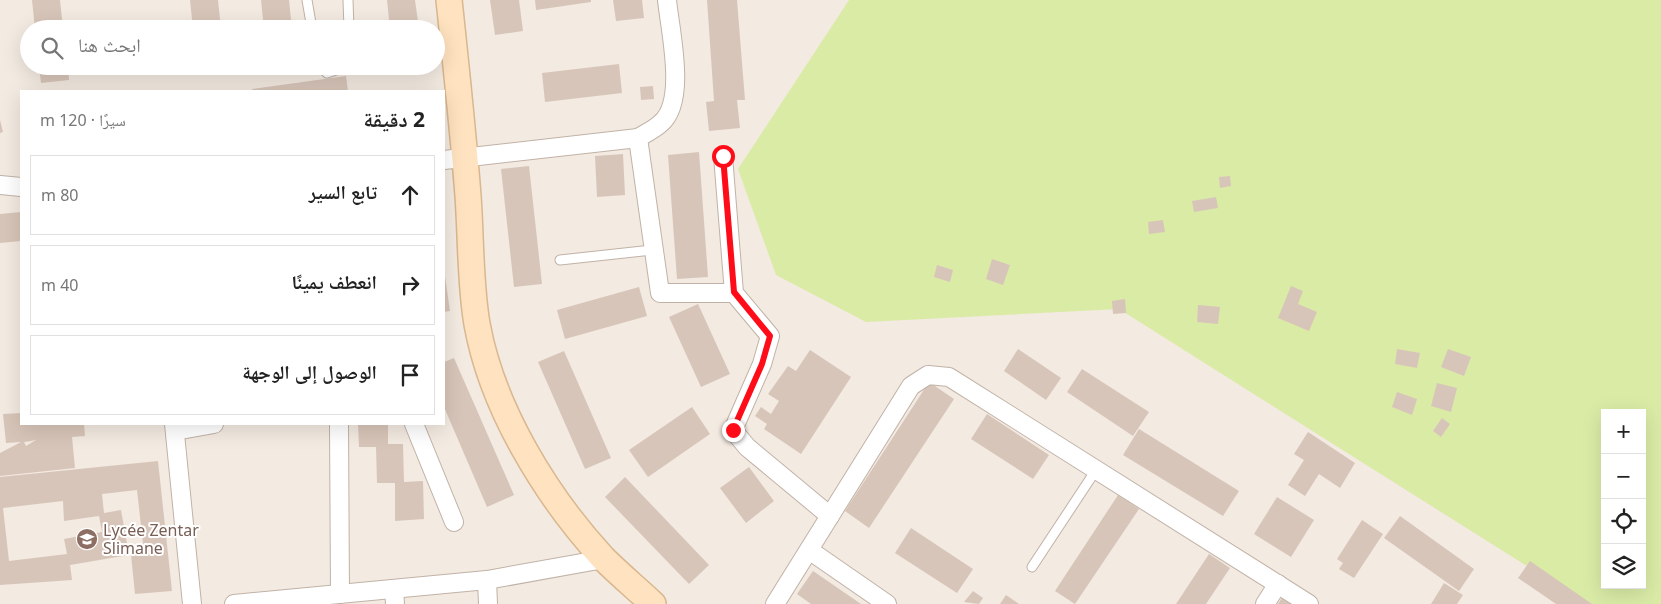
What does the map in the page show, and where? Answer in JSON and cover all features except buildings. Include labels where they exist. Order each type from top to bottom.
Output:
[{"type":"main road","points":[[449,0],[454,159],[477,324],[486,359],[503,405],[525,450],[550,490],[604,559],[653,604]]},
{"type":"street","points":[[454,159],[638,138],[662,123],[673,106],[676,82],[667,0]]},
{"type":"street","points":[[638,138],[652,250],[660,294],[734,292]]},
{"type":"street","points":[[723,156],[734,292],[770,336],[762,364],[733,430],[747,447],[830,516]]},
{"type":"street","points":[[0,185],[20,187]]},
{"type":"street","points":[[775,604],[912,386],[928,375],[949,377],[1310,604]]},
{"type":"street","points":[[192,604],[174,427],[201,425]]},
{"type":"street","points":[[339,425],[340,594]]},
{"type":"street","points":[[414,425],[454,522]]},
{"type":"street","points":[[809,550],[887,604]]},
{"type":"street","points":[[234,604],[340,594],[394,596],[604,559]]},
{"type":"street","points":[[487,580],[488,604]]},
{"type":"street","points":[[1265,604],[1278,584]]},
{"type":"lane","points":[[307,0],[310,20]]},
{"type":"lane","points":[[348,0],[349,20]]},
{"type":"lane","points":[[560,260],[652,250]]},
{"type":"lane","points":[[1032,567],[1096,470]]},
{"type":"green space","points":[[849,0],[1661,0],[1661,604],[1587,604],[1119,309],[866,322],[776,275],[738,169]]},
{"type":"place","name":"Lycée Zentar Slimane","points":[[87,539]]},
{"type":"route","points":[[723,156],[734,292],[770,336],[762,364],[733,430]]}]
